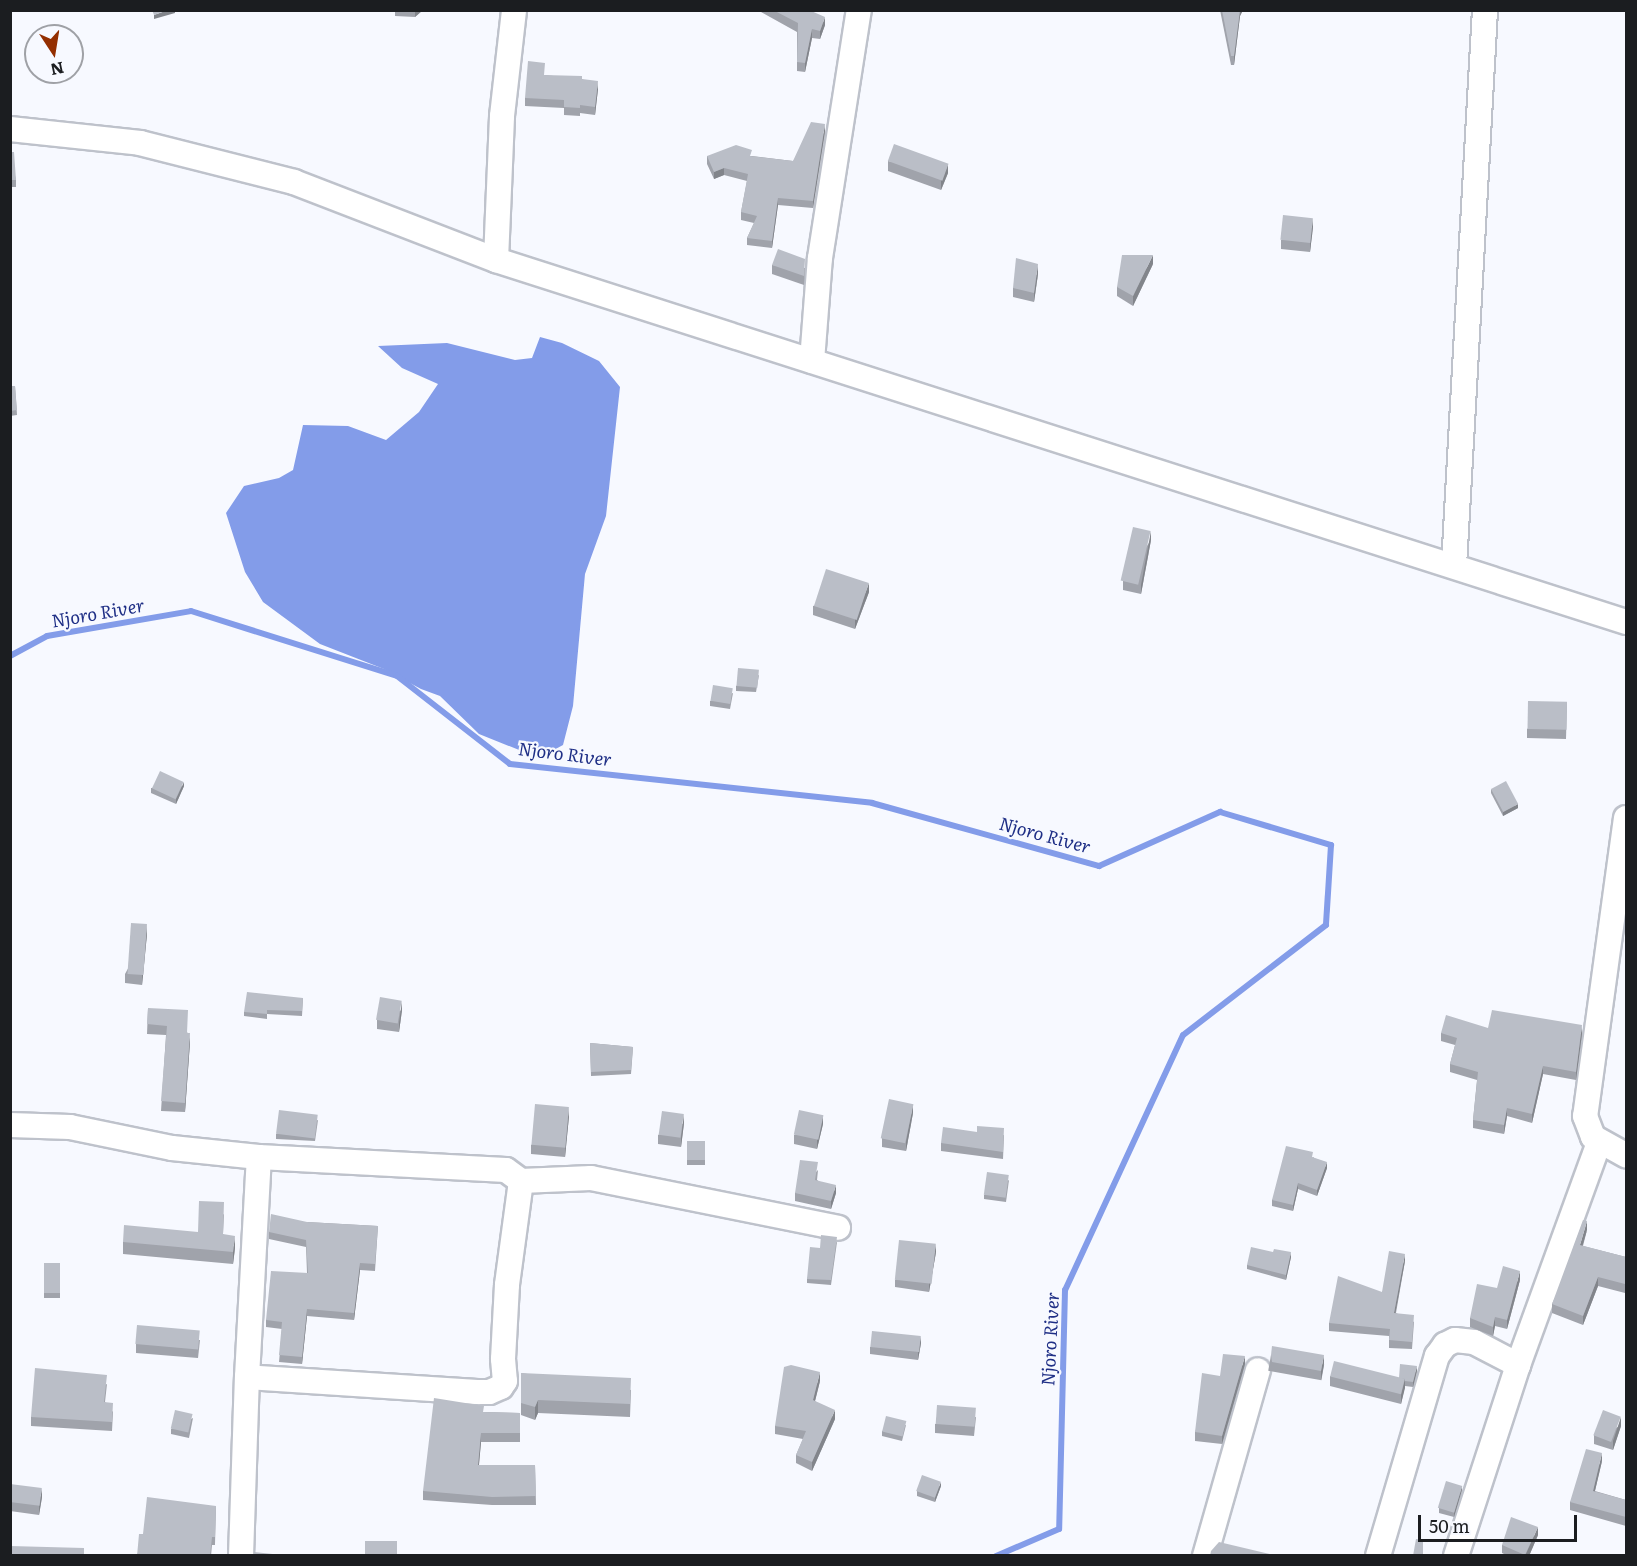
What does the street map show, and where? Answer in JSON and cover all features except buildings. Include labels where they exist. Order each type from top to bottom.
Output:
[{"type":"street","points":[[496,260],[502,116],[514,10]]},
{"type":"street","points":[[812,361],[820,258],[859,10]]},
{"type":"street","points":[[1454,566],[1485,10]]},
{"type":"street","points":[[10,129],[140,143],[294,182],[496,260],[1626,622]]},
{"type":"street","points":[[1626,818],[1586,1110],[1586,1124],[1599,1142],[1626,1155]]},
{"type":"street","points":[[10,1125],[70,1127],[172,1148],[259,1157],[506,1170],[521,1181],[591,1178],[838,1228]]},
{"type":"street","points":[[1456,1556],[1518,1365],[1599,1142]]},
{"type":"street","points":[[241,1556],[247,1377],[259,1157]]},
{"type":"street","points":[[247,1377],[477,1392],[489,1392],[501,1387],[505,1381],[503,1359],[507,1285],[521,1181]]},
{"type":"street","points":[[1378,1556],[1437,1356],[1445,1345],[1455,1340],[1474,1342],[1518,1365]]},
{"type":"street","points":[[1205,1556],[1258,1370]]},
{"type":"water","points":[[540,337],[562,343],[599,361],[620,387],[606,516],[585,574],[573,706],[563,745],[539,758],[479,734],[440,696],[421,689],[384,669],[320,644],[263,602],[245,572],[226,513],[244,486],[279,478],[293,470],[303,425],[348,426],[386,440],[419,412],[438,384],[402,368],[378,346],[447,343],[515,360],[532,358]]},
{"type":"waterway","name":"Njoro River","points":[[10,656],[47,636],[191,611],[397,676],[510,764],[872,803],[1099,866],[1220,812],[1331,845],[1326,925],[1183,1035],[1065,1290],[1059,1529],[996,1556]]}]
